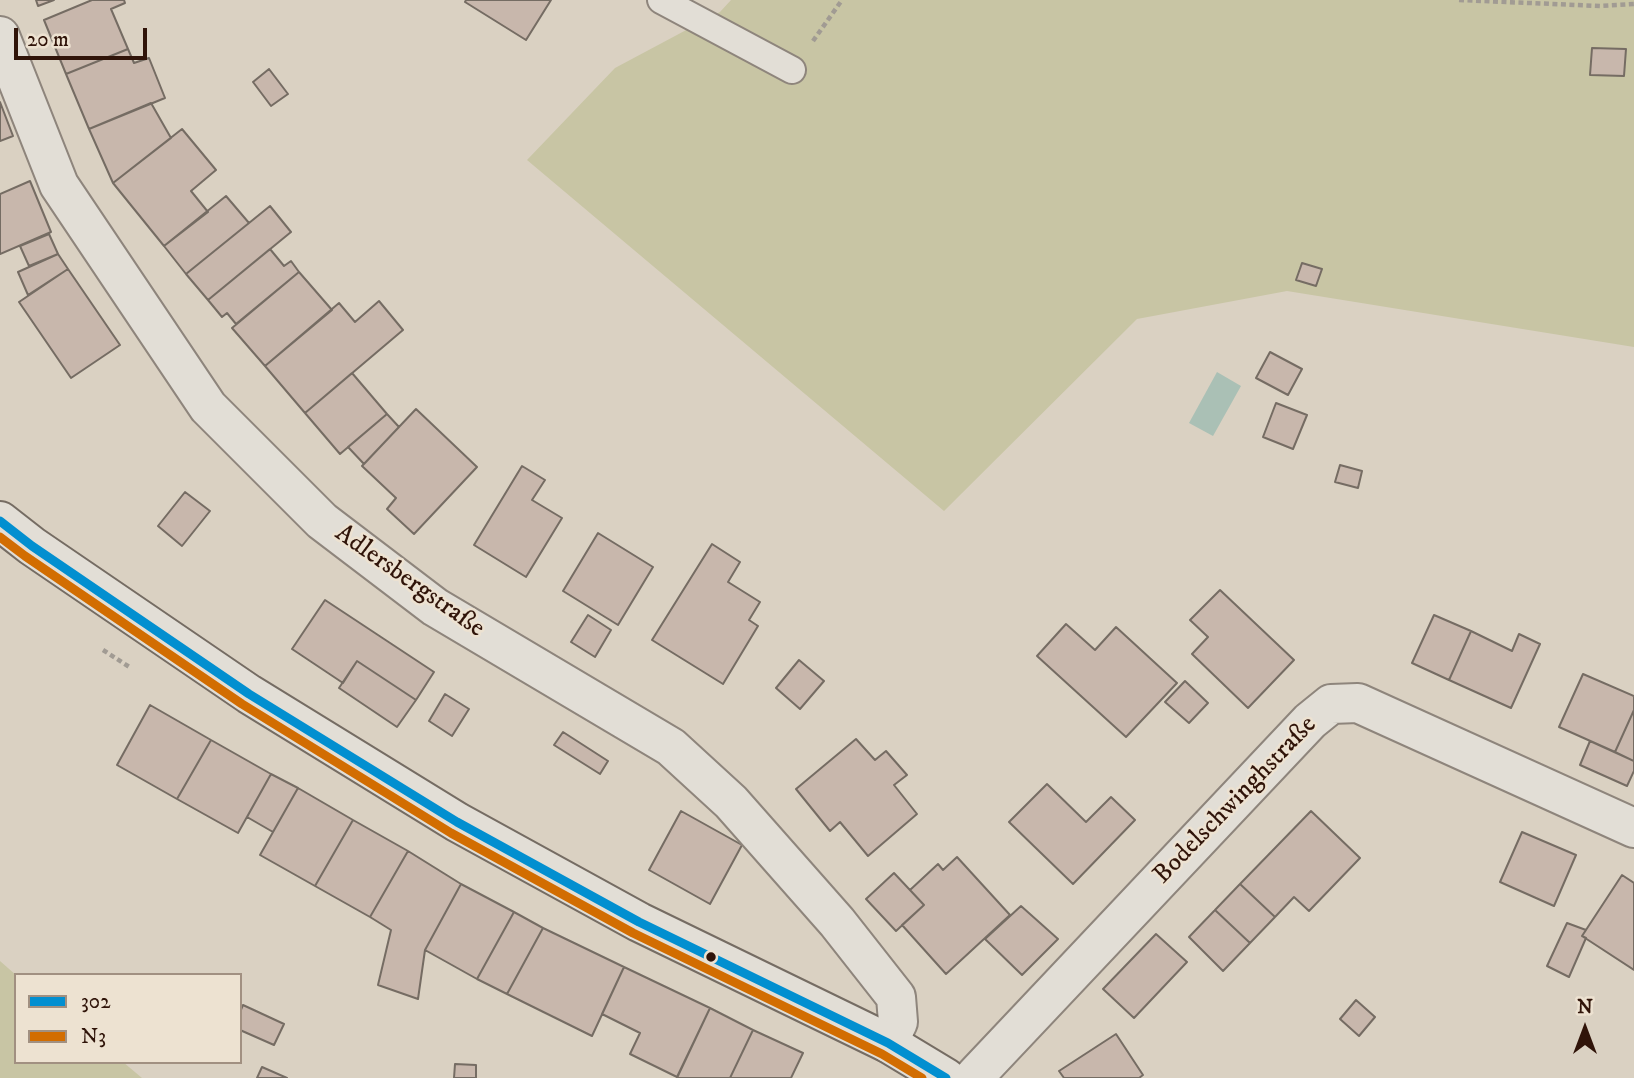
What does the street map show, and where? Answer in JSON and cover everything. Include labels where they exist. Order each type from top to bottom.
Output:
[{"type":"street","name":"Adlersbergstraße","points":[[0,36],[59,185],[208,407],[322,521],[435,607],[671,747],[731,802],[837,922],[896,997],[898,1022],[888,1043]]},
{"type":"street","points":[[0,520],[32,546],[249,694],[457,822],[639,922],[888,1043],[946,1078]]},
{"type":"street","name":"Bodelschwinghstraße","points":[[973,1078],[1310,721],[1331,704],[1358,703],[1634,828]]},
{"type":"lane","points":[[661,0],[792,70]]},
{"type":"path","points":[[792,70],[842,0]]},
{"type":"path","points":[[1459,0],[1600,6],[1634,4]]},
{"type":"shaded area","points":[[731,0],[1634,0],[1634,347],[1287,291],[1137,319],[944,511],[527,160],[615,68],[720,12]]},
{"type":"shaded area","points":[[1217,372],[1241,386],[1213,436],[1189,423]]},
{"type":"shaded area","points":[[0,961],[14,973],[14,1064],[125,1064],[142,1078],[0,1078]]},
{"type":"building","points":[[36,0],[54,0],[38,6]]},
{"type":"building","points":[[92,0],[124,0],[125,3],[111,9],[128,49],[66,74],[44,20]]},
{"type":"building","points":[[551,0],[526,40],[465,2]]},
{"type":"building","points":[[1592,48],[1626,49],[1624,76],[1590,75]]},
{"type":"building","points":[[128,49],[134,63],[149,58],[165,98],[89,129],[66,74]]},
{"type":"building","points":[[269,69],[288,94],[271,106],[253,82]]},
{"type":"building","points":[[0,102],[13,136],[0,141]]},
{"type":"building","points":[[151,103],[171,138],[113,183],[89,129]]},
{"type":"building","points":[[182,129],[216,170],[191,191],[208,212],[164,246],[113,183]]},
{"type":"building","points":[[30,181],[51,232],[0,254],[0,194]]},
{"type":"building","points":[[226,196],[249,223],[186,274],[164,246]]},
{"type":"building","points":[[270,206],[291,232],[208,300],[186,274]]},
{"type":"building","points":[[49,234],[58,254],[29,266],[20,246]]},
{"type":"building","points":[[270,249],[284,266],[291,261],[299,272],[236,324],[227,313],[222,317],[208,300]]},
{"type":"building","points":[[58,254],[68,269],[28,295],[18,272]]},
{"type":"building","points":[[1302,263],[1322,269],[1316,286],[1296,280]]},
{"type":"building","points":[[68,269],[120,345],[71,378],[19,302]]},
{"type":"building","points":[[299,272],[332,310],[265,366],[232,328]]},
{"type":"building","points":[[379,301],[403,330],[305,413],[265,366],[339,303],[355,322]]},
{"type":"building","points":[[1270,352],[1302,369],[1288,395],[1256,378]]},
{"type":"building","points":[[352,373],[387,414],[340,454],[305,413]]},
{"type":"building","points":[[1276,403],[1307,415],[1293,449],[1263,437]]},
{"type":"building","points":[[416,409],[477,467],[414,534],[387,509],[396,498],[362,466]]},
{"type":"building","points":[[387,414],[399,427],[364,464],[348,447]]},
{"type":"building","points":[[1340,465],[1362,471],[1358,488],[1335,482]]},
{"type":"building","points":[[522,466],[545,480],[532,500],[562,518],[526,577],[474,545]]},
{"type":"building","points":[[185,492],[210,511],[182,546],[158,526]]},
{"type":"building","points":[[598,533],[653,567],[618,625],[563,591]]},
{"type":"building","points":[[712,544],[740,562],[728,582],[760,602],[749,620],[758,626],[723,684],[652,640]]},
{"type":"building","points":[[1220,590],[1294,660],[1248,708],[1192,654],[1208,637],[1190,620]]},
{"type":"building","points":[[325,600],[434,672],[416,700],[357,661],[343,683],[292,649]]},
{"type":"building","points":[[588,615],[611,630],[595,657],[571,642]]},
{"type":"building","points":[[1434,615],[1471,631],[1449,680],[1412,663]]},
{"type":"building","points":[[1066,624],[1095,650],[1116,627],[1177,683],[1126,737],[1037,656]]},
{"type":"building","points":[[1471,631],[1512,651],[1519,634],[1540,644],[1511,708],[1449,680]]},
{"type":"building","points":[[799,660],[824,681],[800,709],[776,688]]},
{"type":"building","points":[[357,661],[416,700],[397,727],[339,688]]},
{"type":"building","points":[[1583,674],[1634,696],[1634,710],[1615,752],[1559,727]]},
{"type":"building","points":[[1185,681],[1208,703],[1189,723],[1165,702]]},
{"type":"building","points":[[445,694],[469,709],[452,736],[429,721]]},
{"type":"building","points":[[150,705],[211,740],[177,799],[117,765]]},
{"type":"building","points":[[1634,710],[1634,761],[1615,752]]},
{"type":"building","points":[[563,732],[608,761],[600,774],[554,745]]},
{"type":"building","points":[[856,739],[875,760],[886,751],[907,775],[894,785],[917,814],[868,856],[840,822],[830,831],[796,789]]},
{"type":"building","points":[[211,740],[271,774],[238,833],[177,799]]},
{"type":"building","points":[[1590,741],[1634,761],[1634,771],[1627,786],[1580,765]]},
{"type":"building","points":[[271,774],[298,788],[273,832],[247,817]]},
{"type":"building","points":[[1047,784],[1086,822],[1111,797],[1135,820],[1073,884],[1009,822]]},
{"type":"building","points":[[298,788],[353,820],[315,886],[260,855]]},
{"type":"building","points":[[681,811],[742,845],[710,904],[649,870]]},
{"type":"building","points":[[1311,811],[1360,858],[1309,911],[1294,897],[1275,917],[1240,884]]},
{"type":"building","points":[[353,820],[408,851],[370,917],[315,886]]},
{"type":"building","points":[[1522,832],[1576,855],[1554,906],[1500,882]]},
{"type":"building","points":[[408,851],[461,884],[425,950],[418,999],[378,985],[391,930],[370,917]]},
{"type":"building","points":[[957,857],[1010,915],[946,974],[902,925],[924,905],[910,890],[938,864],[943,870]]},
{"type":"building","points":[[894,873],[924,905],[896,931],[866,899]]},
{"type":"building","points":[[1622,875],[1634,883],[1634,970],[1582,936]]},
{"type":"building","points":[[461,884],[514,912],[477,979],[425,950]]},
{"type":"building","points":[[1240,884],[1275,917],[1250,943],[1215,910]]},
{"type":"building","points":[[1021,906],[1058,939],[1022,975],[985,939]]},
{"type":"building","points":[[1215,910],[1250,943],[1223,971],[1189,937]]},
{"type":"building","points":[[514,912],[543,928],[507,994],[477,979]]},
{"type":"building","points":[[1567,923],[1586,930],[1582,936],[1586,938],[1569,977],[1547,966]]},
{"type":"building","points":[[543,928],[624,967],[592,1036],[507,994]]},
{"type":"building","points":[[1156,934],[1187,962],[1134,1018],[1103,989]]},
{"type":"building","points":[[624,967],[710,1008],[677,1077],[630,1054],[640,1033],[602,1014]]},
{"type":"building","points":[[1356,1000],[1375,1017],[1359,1036],[1340,1019]]},
{"type":"building","points":[[243,1005],[284,1024],[274,1045],[242,1031]]},
{"type":"building","points":[[710,1008],[753,1030],[730,1078],[677,1078]]},
{"type":"building","points":[[753,1030],[803,1053],[791,1078],[730,1078]]},
{"type":"building","points":[[1116,1034],[1143,1075],[1139,1078],[1064,1078],[1059,1071]]},
{"type":"building","points":[[455,1064],[476,1065],[476,1078],[454,1078]]},
{"type":"building","points":[[262,1067],[287,1078],[257,1078]]},
{"type":"transit line","name":"302","points":[[0,521],[32,546],[249,694],[457,822],[639,922],[888,1043],[946,1078]]},
{"type":"transit line","name":"N3","points":[[0,537],[242,704],[451,833],[633,933],[882,1054],[922,1078]]}]
